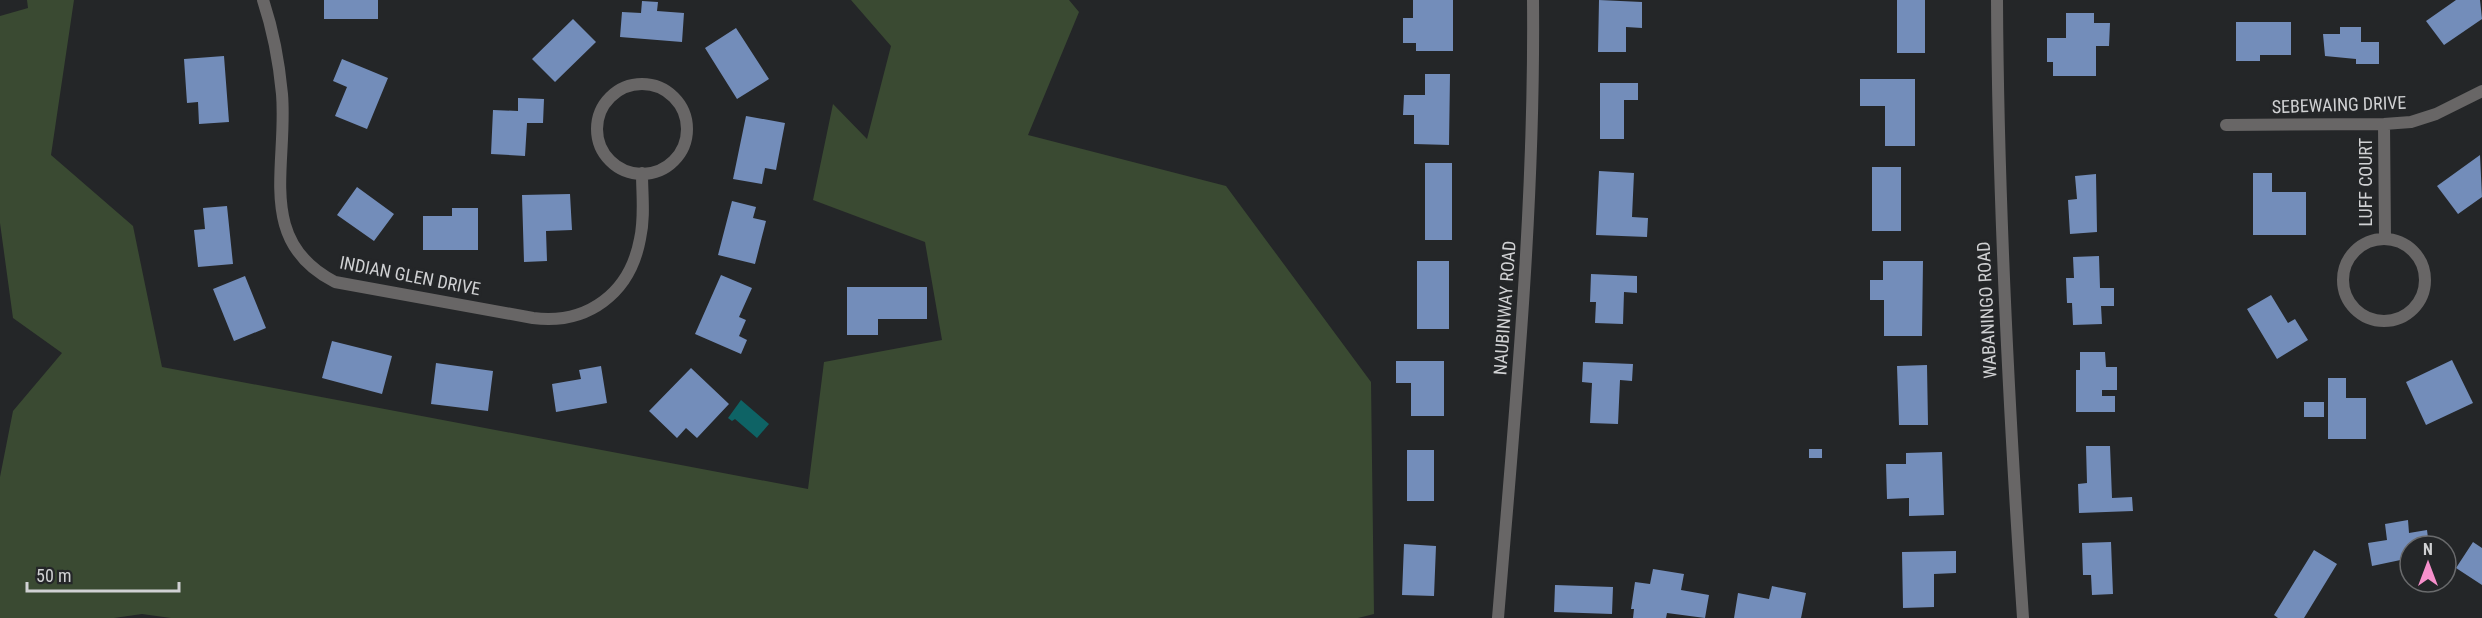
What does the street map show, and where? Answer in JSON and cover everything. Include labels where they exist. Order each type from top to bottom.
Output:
[{"type":"street","name":"INDIAN GLEN DRIVE","points":[[263,0],[275,47],[282,95],[283,219],[293,247],[321,275],[335,282],[533,318],[556,320],[580,315],[591,310],[609,296],[634,262],[643,218],[642,173]]},
{"type":"street","name":"NAUBINWAY ROAD","points":[[1498,618],[1527,242],[1534,100],[1533,0]]},
{"type":"street","name":"WABANINGO ROAD","points":[[1997,0],[2002,259],[2023,618]]},
{"type":"street","points":[[642,84],[664,90],[674,97],[681,106],[687,129],[685,140],[674,160],[664,167],[642,173],[620,167],[610,160],[603,151],[597,129],[603,106],[610,97],[619,90],[642,84]]},
{"type":"street","name":"SEBEWAING DRIVE","points":[[2226,125],[2411,122],[2436,114],[2482,91]]},
{"type":"street","name":"LUFF COURT","points":[[2384,124],[2385,239]]},
{"type":"street","name":"LUFF COURT","points":[[2385,239],[2405,245],[2414,252],[2424,270],[2425,281],[2420,301],[2413,310],[2394,320],[2384,321],[2373,320],[2355,309],[2348,301],[2343,280],[2344,269],[2355,251],[2364,244],[2385,239]]},
{"type":"green space","points":[[27,0],[74,0],[51,155],[133,226],[162,367],[808,489],[824,362],[942,340],[925,242],[813,200],[833,104],[867,139],[891,46],[851,0],[1069,0],[1079,12],[1028,135],[1226,186],[1371,382],[1374,614],[1358,618],[171,618],[142,614],[114,618],[0,618],[0,477],[13,411],[62,353],[13,318],[0,223],[0,16],[28,8]]},
{"type":"water","points":[[741,400],[769,424],[757,438],[735,419],[732,421],[728,418]]},
{"type":"building","points":[[324,0],[378,0],[378,19],[324,19]]},
{"type":"building","points":[[1413,0],[1453,0],[1453,51],[1416,51],[1416,43],[1403,43],[1403,18],[1413,18]]},
{"type":"building","points":[[1599,0],[1642,2],[1642,28],[1626,27],[1626,52],[1598,52]]},
{"type":"building","points":[[1897,0],[1925,0],[1925,53],[1897,53]]},
{"type":"building","points":[[2456,0],[2480,0],[2482,19],[2444,45],[2426,21]]},
{"type":"building","points":[[642,1],[658,2],[657,11],[684,13],[682,42],[620,37],[622,12],[641,13]]},
{"type":"building","points":[[2066,13],[2094,13],[2094,23],[2110,23],[2109,46],[2096,46],[2096,76],[2053,76],[2053,62],[2047,62],[2047,38],[2066,38]]},
{"type":"building","points":[[573,19],[596,42],[555,82],[532,59]]},
{"type":"building","points":[[2236,22],[2291,22],[2291,55],[2260,55],[2260,61],[2236,61]]},
{"type":"building","points":[[2340,27],[2361,27],[2361,42],[2379,42],[2379,64],[2356,64],[2356,59],[2325,56],[2323,34],[2340,34]]},
{"type":"building","points":[[736,28],[769,79],[737,99],[705,48]]},
{"type":"building","points":[[224,56],[229,122],[199,124],[198,102],[187,103],[184,59]]},
{"type":"building","points":[[342,59],[388,78],[367,129],[335,116],[347,87],[333,81]]},
{"type":"building","points":[[1425,74],[1450,74],[1449,145],[1414,144],[1414,115],[1403,115],[1404,95],[1425,95]]},
{"type":"building","points":[[1860,79],[1915,79],[1915,146],[1885,146],[1885,106],[1860,106]]},
{"type":"building","points":[[1600,83],[1638,83],[1638,100],[1624,100],[1624,139],[1600,139]]},
{"type":"building","points":[[518,98],[544,99],[543,123],[527,123],[525,156],[491,154],[493,110],[518,111]]},
{"type":"building","points":[[746,116],[785,123],[776,170],[765,168],[762,184],[733,179]]},
{"type":"building","points":[[2480,155],[2482,197],[2458,214],[2437,186]]},
{"type":"building","points":[[1425,163],[1452,163],[1452,240],[1425,240]]},
{"type":"building","points":[[1872,167],[1901,167],[1901,231],[1872,231]]},
{"type":"building","points":[[1599,171],[1634,173],[1632,217],[1648,218],[1647,237],[1596,235]]},
{"type":"building","points":[[2253,173],[2272,173],[2272,192],[2306,192],[2306,235],[2253,235]]},
{"type":"building","points":[[2096,174],[2097,232],[2070,234],[2068,200],[2077,199],[2075,176]]},
{"type":"building","points":[[357,187],[394,214],[374,241],[337,215]]},
{"type":"building","points":[[570,194],[572,230],[546,231],[547,261],[524,262],[522,195]]},
{"type":"building","points":[[732,201],[756,207],[753,218],[766,221],[755,264],[718,255]]},
{"type":"building","points":[[227,206],[233,264],[198,267],[194,230],[205,229],[203,208]]},
{"type":"building","points":[[452,208],[478,208],[478,250],[423,250],[423,216],[452,216]]},
{"type":"building","points":[[2099,256],[2100,288],[2114,288],[2114,306],[2101,306],[2102,324],[2073,325],[2072,303],[2067,303],[2066,278],[2074,278],[2073,257]]},
{"type":"building","points":[[1417,261],[1449,261],[1449,329],[1417,329]]},
{"type":"building","points":[[1883,261],[1923,261],[1922,336],[1884,336],[1884,300],[1870,300],[1870,280],[1883,280]]},
{"type":"building","points":[[1591,274],[1637,276],[1637,293],[1624,292],[1623,324],[1595,323],[1596,302],[1590,302]]},
{"type":"building","points":[[721,275],[752,288],[739,317],[746,320],[739,336],[747,340],[741,354],[695,334]]},
{"type":"building","points":[[245,276],[266,328],[234,341],[213,289]]},
{"type":"building","points":[[847,287],[927,287],[927,319],[878,319],[878,335],[847,335]]},
{"type":"building","points":[[2271,295],[2288,323],[2295,319],[2308,340],[2277,359],[2247,309]]},
{"type":"building","points":[[332,341],[392,356],[382,394],[322,378]]},
{"type":"building","points":[[2080,352],[2105,352],[2106,367],[2117,367],[2117,390],[2102,390],[2102,396],[2115,396],[2115,412],[2076,412],[2076,370],[2080,370]]},
{"type":"building","points":[[2452,360],[2473,403],[2426,425],[2406,382]]},
{"type":"building","points":[[1396,361],[1444,361],[1444,416],[1411,416],[1411,383],[1396,383]]},
{"type":"building","points":[[1583,362],[1633,364],[1632,381],[1620,380],[1618,424],[1590,423],[1592,383],[1582,382]]},
{"type":"building","points":[[436,363],[493,371],[488,411],[431,404]]},
{"type":"building","points":[[1927,365],[1928,425],[1899,425],[1897,366]]},
{"type":"building","points":[[601,366],[607,403],[556,412],[552,384],[581,379],[579,370]]},
{"type":"building","points":[[691,368],[729,404],[697,438],[686,428],[677,438],[649,411]]},
{"type":"building","points":[[2328,378],[2346,378],[2346,398],[2366,398],[2366,439],[2328,439]]},
{"type":"building","points":[[2304,402],[2324,402],[2324,417],[2304,417]]},
{"type":"building","points":[[2086,446],[2110,446],[2112,498],[2132,497],[2133,511],[2079,513],[2078,484],[2087,483]]},
{"type":"building","points":[[1809,449],[1822,449],[1822,458],[1809,458]]},
{"type":"building","points":[[1407,450],[1434,450],[1434,501],[1407,501]]},
{"type":"building","points":[[1942,452],[1944,515],[1909,516],[1909,498],[1887,499],[1886,464],[1906,464],[1906,453]]},
{"type":"building","points":[[2408,520],[2409,533],[2427,530],[2428,534],[2398,534],[2398,561],[2372,566],[2368,543],[2387,540],[2385,524]]},
{"type":"building","points":[[2111,542],[2113,594],[2092,595],[2091,575],[2083,575],[2082,543]]},
{"type":"building","points":[[2473,542],[2482,548],[2482,585],[2458,569],[2458,565]]},
{"type":"building","points":[[1404,544],[1436,546],[1434,596],[1402,595]]},
{"type":"building","points":[[2314,550],[2337,564],[2304,618],[2278,618],[2274,615]]},
{"type":"building","points":[[1956,551],[1956,573],[1934,574],[1934,607],[1903,608],[1902,552]]},
{"type":"building","points":[[1653,569],[1684,574],[1681,590],[1709,595],[1705,618],[1667,613],[1666,618],[1633,618],[1634,609],[1631,609],[1635,582],[1650,584]]},
{"type":"building","points":[[1555,585],[1613,587],[1612,614],[1554,612]]},
{"type":"building","points":[[1772,586],[1806,593],[1801,618],[1734,618],[1738,593],[1769,599]]}]
